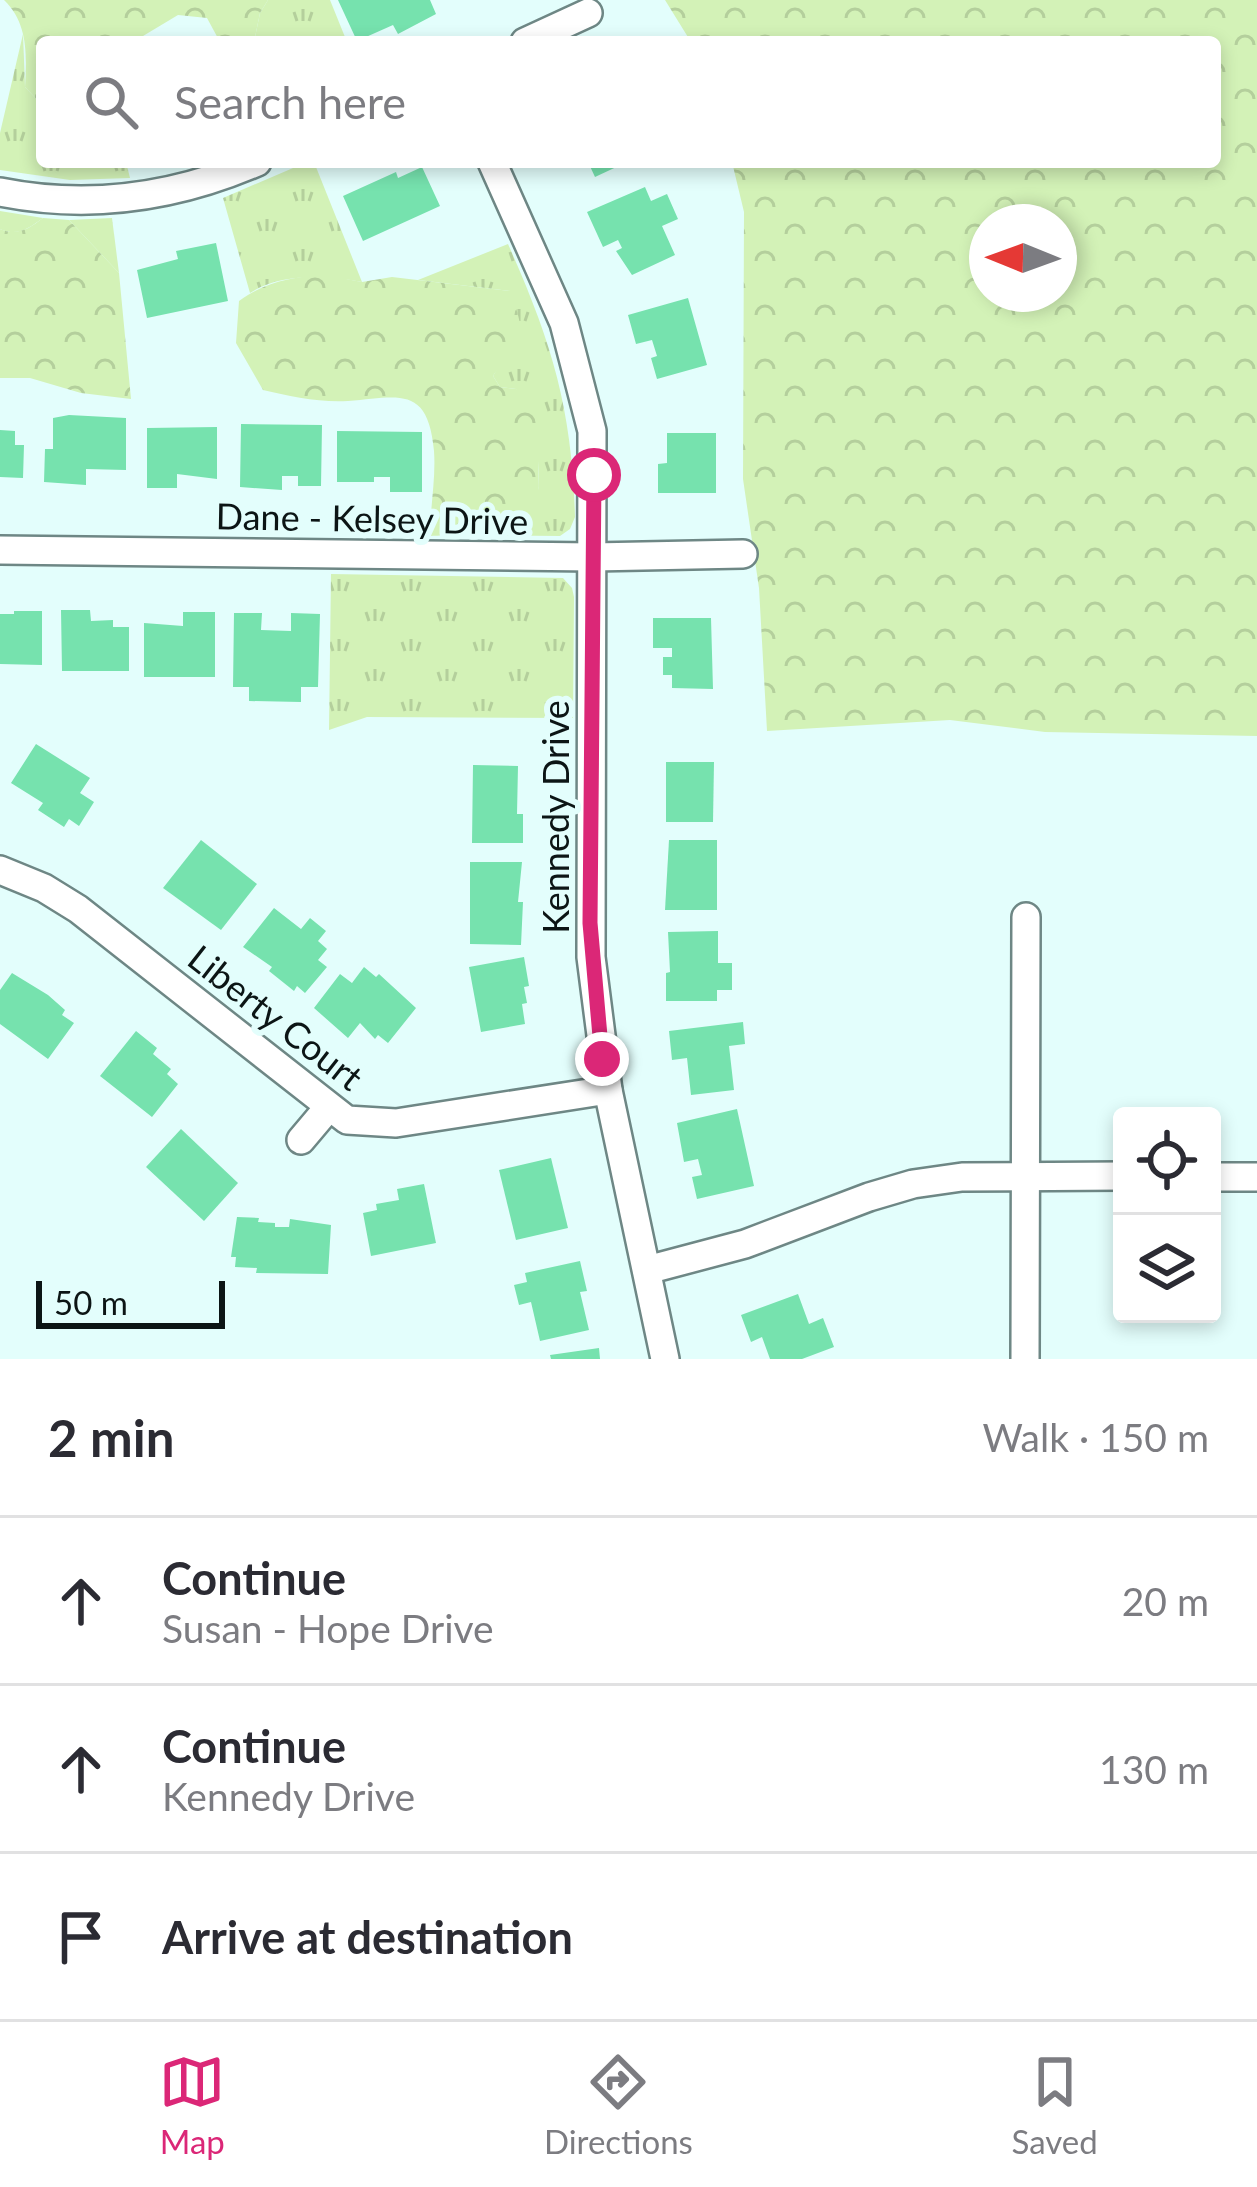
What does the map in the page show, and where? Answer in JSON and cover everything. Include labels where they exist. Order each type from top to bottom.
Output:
[{"type":"street","points":[[539,36],[588,13]]},
{"type":"street","points":[[0,192],[62,201],[139,198],[243,168]]},
{"type":"street","name":"Kennedy Drive","points":[[495,168],[564,323],[592,430],[591,957],[608,1090],[665,1359]]},
{"type":"street","name":"Dane - Kelsey Drive","points":[[0,550],[742,554]]},
{"type":"street","name":"Liberty Court","points":[[0,870],[79,909],[347,1120],[396,1123],[608,1090]]},
{"type":"street","points":[[1025,1359],[1026,916]]},
{"type":"street","points":[[302,1140],[328,1108]]},
{"type":"street","points":[[647,1270],[745,1244],[913,1184],[1025,1175],[1113,1176]]},
{"type":"street","points":[[1221,1177],[1257,1177]]},
{"type":"green space","points":[[4,0],[268,0],[255,36],[217,36],[207,18],[178,15],[143,36],[36,36],[36,99],[25,87],[26,51],[12,9]]},
{"type":"green space","points":[[268,0],[330,0],[345,36],[255,36]]},
{"type":"green space","points":[[665,0],[1257,0],[1257,736],[1045,732],[950,720],[767,731],[759,588],[743,479],[744,212],[733,168],[1221,168],[1221,36],[687,36]]},
{"type":"green space","points":[[23,34],[25,87],[36,99],[36,168],[128,168],[130,178],[70,180],[0,170],[0,133]]},
{"type":"green space","points":[[293,168],[316,168],[362,282],[304,277],[250,293],[223,198]]},
{"type":"green space","points":[[0,211],[43,218],[12,232],[0,229]]},
{"type":"green space","points":[[43,218],[69,220],[119,273],[131,399],[81,393],[30,378],[0,378],[0,229],[23,230]]},
{"type":"green space","points":[[112,218],[119,273],[69,220]]},
{"type":"green space","points":[[508,244],[548,345],[564,409],[575,517],[560,536],[475,535],[488,526],[526,515],[539,488],[538,461],[516,389],[500,387],[493,376],[500,364],[510,291],[418,280]]},
{"type":"green space","points":[[325,275],[362,282],[392,277],[510,291],[521,338],[515,353],[493,376],[500,387],[534,398],[539,423],[539,489],[529,512],[488,529],[430,536],[434,451],[431,430],[418,405],[396,398],[327,401],[263,390],[236,343],[239,301],[280,281]]},
{"type":"green space","points":[[331,574],[563,578],[574,597],[573,718],[367,717],[329,730]]},
{"type":"building","points":[[338,0],[430,0],[436,14],[398,34],[393,25],[368,36],[355,36]]},
{"type":"building","points":[[422,168],[440,206],[363,241],[343,196],[396,172],[398,178]]},
{"type":"building","points":[[591,168],[614,168],[595,177]]},
{"type":"building","points":[[645,187],[651,201],[667,194],[678,219],[662,226],[675,255],[632,275],[616,251],[622,248],[618,240],[603,247],[587,212]]},
{"type":"building","points":[[216,243],[228,301],[147,318],[137,270],[178,259],[176,251]]},
{"type":"building","points":[[688,298],[707,365],[657,379],[652,340],[636,344],[628,315]]},
{"type":"building","points":[[53,418],[126,418],[126,470],[86,469],[86,485],[44,482],[45,449],[53,449]]},
{"type":"building","points":[[241,424],[322,425],[321,486],[298,486],[298,476],[282,476],[282,490],[240,487]]},
{"type":"building","points":[[217,427],[217,479],[177,474],[177,488],[147,488],[147,428]]},
{"type":"building","points":[[0,430],[15,431],[15,445],[24,445],[23,478],[0,477]]},
{"type":"building","points":[[337,431],[422,432],[422,492],[390,492],[390,477],[337,482]]},
{"type":"building","points":[[667,433],[716,433],[716,493],[658,493],[658,464],[667,463]]},
{"type":"building","points":[[61,610],[90,610],[91,621],[113,620],[113,627],[129,627],[129,671],[62,671]]},
{"type":"building","points":[[42,611],[42,665],[0,664],[0,614]]},
{"type":"building","points":[[183,612],[215,612],[215,677],[144,677],[144,623],[183,626]]},
{"type":"building","points":[[234,613],[262,613],[261,630],[291,631],[291,613],[320,614],[318,687],[301,687],[301,702],[249,701],[249,687],[233,687]]},
{"type":"building","points":[[653,618],[711,618],[713,689],[672,688],[672,675],[663,675],[663,657],[672,657],[672,648],[653,648]]},
{"type":"building","points":[[36,744],[90,778],[80,793],[94,802],[79,826],[69,819],[64,827],[38,810],[43,803],[11,783]]},
{"type":"building","points":[[666,762],[714,762],[713,822],[666,822]]},
{"type":"building","points":[[473,765],[518,766],[517,814],[523,814],[523,843],[472,843]]},
{"type":"building","points":[[201,840],[257,884],[221,930],[163,888]]},
{"type":"building","points":[[669,840],[717,840],[717,910],[665,910]]},
{"type":"building","points":[[470,862],[522,862],[521,945],[470,944]]},
{"type":"building","points":[[274,908],[301,929],[310,918],[326,931],[318,941],[327,949],[318,960],[327,967],[305,993],[297,986],[294,991],[269,971],[272,967],[243,947]]},
{"type":"building","points":[[718,931],[718,963],[732,963],[732,990],[717,990],[717,1001],[666,1001],[668,932]]},
{"type":"building","points":[[524,957],[529,986],[524,987],[527,1003],[522,1004],[525,1024],[481,1032],[469,967]]},
{"type":"building","points":[[364,967],[376,977],[379,974],[416,1008],[388,1043],[378,1035],[375,1039],[360,1023],[348,1038],[314,1008],[340,974],[352,983]]},
{"type":"building","points":[[12,973],[48,995],[74,1023],[48,1059],[0,1024],[0,990]]},
{"type":"building","points":[[743,1022],[745,1044],[729,1046],[734,1090],[691,1095],[687,1058],[672,1060],[669,1031]]},
{"type":"building","points":[[136,1031],[157,1048],[153,1054],[171,1069],[167,1074],[178,1084],[152,1117],[100,1076]]},
{"type":"building","points":[[737,1109],[754,1186],[697,1199],[692,1177],[702,1175],[698,1159],[684,1162],[677,1123]]},
{"type":"building","points":[[181,1129],[238,1183],[204,1221],[146,1167]]},
{"type":"building","points":[[551,1158],[568,1228],[516,1240],[499,1170]]},
{"type":"building","points":[[424,1184],[436,1243],[371,1256],[363,1213],[377,1210],[376,1204],[399,1200],[397,1189]]},
{"type":"building","points":[[237,1217],[259,1218],[258,1222],[275,1223],[275,1227],[289,1227],[290,1219],[331,1225],[328,1274],[256,1273],[257,1268],[235,1267],[236,1257],[231,1257]]},
{"type":"building","points":[[580,1261],[587,1291],[580,1292],[589,1330],[540,1341],[531,1302],[519,1305],[514,1285],[527,1282],[525,1273]]},
{"type":"building","points":[[798,1294],[809,1324],[823,1318],[834,1347],[802,1359],[770,1359],[762,1337],[751,1342],[741,1315]]},
{"type":"building","points":[[599,1348],[600,1359],[551,1359],[550,1355]]},
{"type":"route","points":[[594,475],[590,923],[602,1059]]}]
